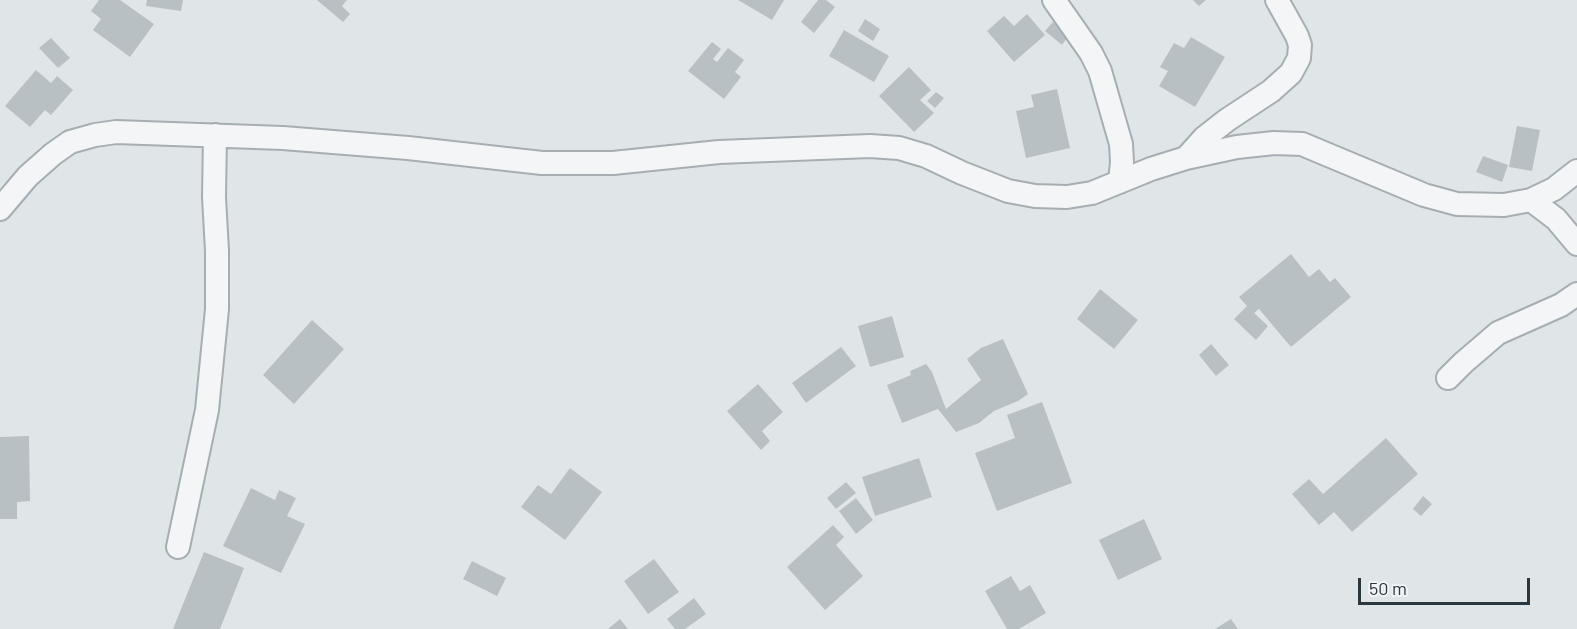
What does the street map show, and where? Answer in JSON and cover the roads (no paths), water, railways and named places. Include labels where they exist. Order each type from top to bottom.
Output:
[{"type":"street","points":[[1054,0],[1079,33],[1100,71],[1121,144],[1120,182]]},
{"type":"street","points":[[1186,158],[1204,138],[1272,91],[1291,73],[1299,58],[1300,45],[1277,0]]},
{"type":"street","points":[[0,209],[28,176],[70,142],[116,132],[215,135],[397,147],[542,163],[613,163],[718,152],[870,146],[899,148],[926,156],[1008,191],[1035,196],[1067,197],[1092,193],[1151,169],[1186,158],[1237,147],[1274,143],[1302,144],[1424,195],[1457,204],[1504,205],[1531,200],[1554,189],[1577,171]]},
{"type":"street","points":[[178,546],[207,410],[217,309],[215,135]]},
{"type":"street","points":[[1531,200],[1556,219],[1577,244]]},
{"type":"street","points":[[1448,378],[1498,333],[1561,305],[1577,294]]}]
